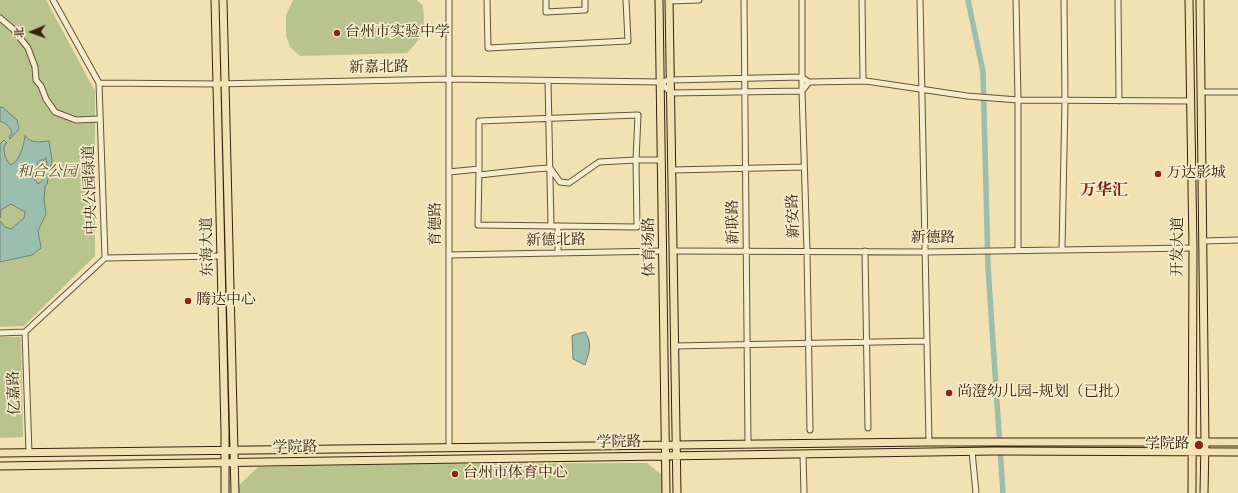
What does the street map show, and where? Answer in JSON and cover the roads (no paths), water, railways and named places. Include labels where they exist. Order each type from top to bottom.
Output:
[{"type":"main road","name":"东海大道","points":[[214,0],[226,493]]},
{"type":"main road","name":"东海大道","points":[[223,0],[235,493]]},
{"type":"main road","name":"体育场路","points":[[659,0],[666,493]]},
{"type":"main road","points":[[669,0],[677,493]]},
{"type":"main road","name":"开发大道","points":[[1189,0],[1193,248],[1192,493]]},
{"type":"main road","name":"开发大道","points":[[1200,0],[1205,443],[1204,493]]},
{"type":"main road","name":"学院路","points":[[0,453],[929,442],[1238,442]]},
{"type":"main road","name":"学院路","points":[[0,466],[972,451],[1238,452]]},
{"type":"street","name":"中央公园绿道","points":[[53,0],[99,84],[105,258]]},
{"type":"street","name":"育德路","points":[[449,0],[449,448]]},
{"type":"street","points":[[487,0],[488,48],[628,41],[626,0]]},
{"type":"street","points":[[546,0],[546,12],[585,10],[586,0]]},
{"type":"street","points":[[669,0],[699,0]]},
{"type":"street","name":"新联路","points":[[744,0],[748,444]]},
{"type":"street","name":"新安路","points":[[802,0],[801,77],[807,251],[810,430]]},
{"type":"street","points":[[862,0],[863,81]]},
{"type":"street","points":[[920,0],[929,442]]},
{"type":"street","points":[[1016,0],[1018,250]]},
{"type":"street","points":[[1062,250],[1065,100],[1064,0]]},
{"type":"street","points":[[1118,0],[1120,100]]},
{"type":"street","points":[[0,18],[13,29],[28,48],[35,67],[36,80],[41,86],[46,99],[55,112],[76,120],[100,119]]},
{"type":"street","name":"新嘉北路","points":[[99,84],[225,84],[449,79],[660,82],[671,80],[801,77]]},
{"type":"street","points":[[801,77],[809,82],[863,81],[967,96],[1018,100],[1190,101]]},
{"type":"street","points":[[548,80],[550,118],[551,226]]},
{"type":"street","points":[[660,82],[671,93],[802,91],[809,82]]},
{"type":"street","points":[[1201,92],[1238,92]]},
{"type":"street","points":[[638,115],[636,160],[637,227],[478,225],[479,121],[638,115]]},
{"type":"street","points":[[550,168],[560,182],[569,183],[599,162],[661,160]]},
{"type":"street","points":[[672,170],[804,167]]},
{"type":"street","points":[[449,172],[550,168]]},
{"type":"street","points":[[558,226],[558,253]]},
{"type":"street","points":[[1204,241],[1238,240]]},
{"type":"street","name":"新德路","points":[[673,251],[925,252],[1193,248]]},
{"type":"street","name":"新德北路","points":[[449,255],[663,251]]},
{"type":"street","points":[[865,251],[868,428]]},
{"type":"street","points":[[0,333],[25,332],[105,258],[221,256]]},
{"type":"street","name":"亿嘉路","points":[[25,332],[29,453]]},
{"type":"street","points":[[675,346],[927,341]]},
{"type":"street","points":[[972,451],[976,493]]},
{"type":"street","points":[[803,454],[804,493]]},
{"type":"waterway","points":[[968,0],[983,72],[988,267],[1003,493]]},
{"type":"place","name":"台州市实验中学","points":[[337,33]]},
{"type":"place","name":"万达影城","points":[[1158,174]]},
{"type":"place","name":"腾达中心","points":[[188,301]]},
{"type":"place","name":"尚澄幼儿园-规划（已批）","points":[[949,393]]},
{"type":"place","name":"学院路","points":[[1199,445]]},
{"type":"place","name":"台州市体育中心","points":[[455,474]]},
{"type":"district","name":"万华汇","points":[[1104,191]]},
{"type":"park label","name":"和合公园","points":[[47,173]]}]
